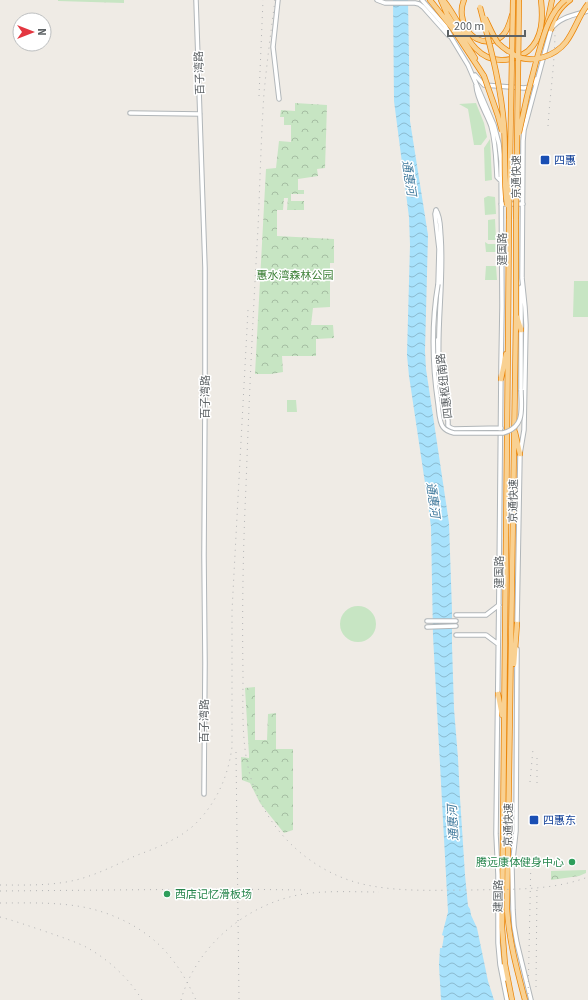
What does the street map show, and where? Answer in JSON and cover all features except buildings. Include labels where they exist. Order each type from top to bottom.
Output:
[{"type":"highway","points":[[430,0],[453,30],[454,38],[484,76]]},
{"type":"highway","points":[[442,0],[463,27],[472,45],[480,52],[497,60],[508,60],[524,53],[536,42],[540,33],[542,22],[541,0]]},
{"type":"highway","points":[[442,0],[447,14],[472,53],[484,76],[498,116],[505,147]]},
{"type":"highway","points":[[463,27],[461,13],[464,0]]},
{"type":"highway","points":[[478,0],[497,77],[504,125],[504,189],[509,219]]},
{"type":"highway","name":"京通快速","points":[[512,0],[502,927],[505,964],[512,1000]]},
{"type":"highway","name":"京通快速","points":[[518,0],[516,314],[507,909],[510,943],[525,1000]]},
{"type":"highway","points":[[517,142],[529,87],[545,32],[552,0]]},
{"type":"highway","points":[[545,32],[554,12],[568,0]]},
{"type":"highway","points":[[551,28],[554,18],[568,0]]},
{"type":"highway","points":[[480,7],[491,32],[499,43],[516,56],[532,59],[546,56],[564,45],[588,4]]},
{"type":"highway","points":[[467,33],[482,41],[498,39],[506,31],[512,15]]},
{"type":"highway","points":[[516,314],[521,330]]},
{"type":"highway","points":[[501,379],[508,340]]},
{"type":"highway","points":[[514,424],[520,454]]},
{"type":"highway","points":[[511,697],[517,624]]},
{"type":"highway","points":[[498,694],[504,724]]},
{"type":"street","name":"百子湾路","points":[[196,0],[205,268],[204,794]]},
{"type":"street","points":[[278,0],[273,47],[279,100]]},
{"type":"street","points":[[376,0],[388,3],[419,4],[448,35],[454,38]]},
{"type":"street","points":[[422,0],[446,26],[454,38],[476,82],[478,98],[491,128],[494,141],[497,177],[501,181]]},
{"type":"street","points":[[501,188],[523,188],[524,130],[551,28],[562,19],[588,11]]},
{"type":"street","points":[[472,73],[484,85],[524,88],[530,86],[536,79],[539,72]]},
{"type":"street","name":"建国路","points":[[476,82],[490,114],[497,135],[501,161],[502,306],[496,834],[499,957],[506,1000]]},
{"type":"street","points":[[130,113],[200,114]]},
{"type":"street","name":"建国路","points":[[523,188],[522,278],[526,325],[524,430],[520,454],[516,831],[512,868],[514,926],[531,1000]]},
{"type":"street","points":[[501,193],[523,193]]},
{"type":"street","points":[[501,204],[522,204]]},
{"type":"street","name":"四惠枢纽南路","points":[[436,210],[438,213],[440,226],[442,256],[439,336],[440,365],[448,426],[446,422],[437,367],[439,249],[435,214],[436,210]]},
{"type":"street","points":[[438,284],[434,312],[433,356],[441,424],[449,432],[454,433],[497,433],[510,431],[515,428],[520,417],[522,278]]},
{"type":"street","points":[[448,426],[451,428],[501,428]]},
{"type":"street","points":[[456,615],[486,614],[499,605]]},
{"type":"street","points":[[427,622],[456,621]]},
{"type":"street","points":[[427,627],[456,626]]},
{"type":"street","points":[[456,635],[486,636],[498,644]]},
{"type":"street","points":[[499,957],[508,985]]},
{"type":"green space","points":[[124,0],[124,3],[58,1]]},
{"type":"green space","name":"惠水湾森林公园","points":[[295,103],[327,105],[325,168],[317,169],[318,176],[298,179],[298,190],[304,190],[304,194],[291,194],[291,201],[304,201],[304,210],[287,210],[288,198],[284,198],[283,210],[277,210],[277,236],[334,239],[334,263],[330,263],[330,307],[313,308],[311,325],[333,325],[334,338],[316,339],[316,356],[282,356],[283,372],[255,374],[266,169],[276,168],[279,141],[291,142],[291,125],[284,125],[284,117],[280,117],[281,110],[295,111]]},
{"type":"green space","points":[[476,103],[484,123],[487,137],[481,145],[474,145],[468,109],[459,104]]},
{"type":"green space","points":[[490,139],[492,180],[485,181],[484,148]]},
{"type":"green space","points":[[488,196],[495,197],[496,214],[485,215],[484,198]]},
{"type":"green space","points":[[495,219],[496,240],[488,240],[488,220]]},
{"type":"green space","points":[[485,242],[488,244],[496,244],[496,252],[486,252]]},
{"type":"green space","points":[[486,266],[496,266],[497,280],[485,280]]},
{"type":"green space","points":[[574,281],[588,281],[588,317],[573,317]]},
{"type":"green space","points":[[287,400],[296,400],[297,412],[287,412]]},
{"type":"green space","points":[[358,606],[371,611],[376,624],[371,637],[358,642],[345,637],[340,624],[345,611]]},
{"type":"green space","points":[[255,687],[255,740],[267,740],[268,714],[276,713],[276,749],[293,749],[293,830],[284,833],[260,803],[250,783],[242,780],[241,757],[249,758],[245,688]]},
{"type":"green space","points":[[586,870],[586,873],[579,876],[551,880],[551,871]]},
{"type":"water","name":"通惠河","points":[[393,0],[408,0],[410,121],[428,235],[425,351],[426,369],[449,523],[454,709],[468,906],[477,928],[488,981],[494,1000],[441,1000],[439,965],[440,948],[442,948],[444,936],[442,935],[448,912],[433,636],[431,527],[407,355],[410,245],[409,217],[394,101]]},
{"type":"railway","points":[[259,96],[263,0]]},
{"type":"railway","points":[[275,0],[266,70],[263,110],[243,557],[243,723],[246,755],[254,786],[269,817],[292,845],[321,867],[337,876],[354,882],[384,888],[409,890],[501,890],[560,885],[588,877]]},
{"type":"railway","points":[[548,126],[555,30]]},
{"type":"railway","points":[[0,885],[48,884],[76,880],[98,873],[165,844],[181,835],[200,819],[214,801],[224,780],[232,747],[232,611],[248,310]]},
{"type":"railway","points":[[530,782],[533,749]]},
{"type":"railway","points":[[236,752],[239,1000]]},
{"type":"railway","points":[[537,755],[537,783]]},
{"type":"railway","points":[[528,1000],[531,856]]},
{"type":"railway","points":[[536,987],[537,885]]},
{"type":"railway","points":[[0,891],[222,889],[304,890]]},
{"type":"railway","points":[[181,1000],[188,981],[210,946],[241,919],[259,909],[278,900],[308,893],[379,892]]},
{"type":"railway","points":[[0,903],[48,903],[77,906],[90,908],[116,917],[141,930],[162,948],[175,963],[188,983],[196,1000]]},
{"type":"railway","points":[[0,917],[64,938],[93,951],[117,969],[131,984],[142,1000]]},
{"type":"place","name":"四惠","points":[[545,160]]},
{"type":"place","name":"四惠东","points":[[534,820]]},
{"type":"place","name":"腾远康体健身中心","points":[[572,862]]},
{"type":"place","name":"西店记忆滑板场","points":[[167,894]]}]
